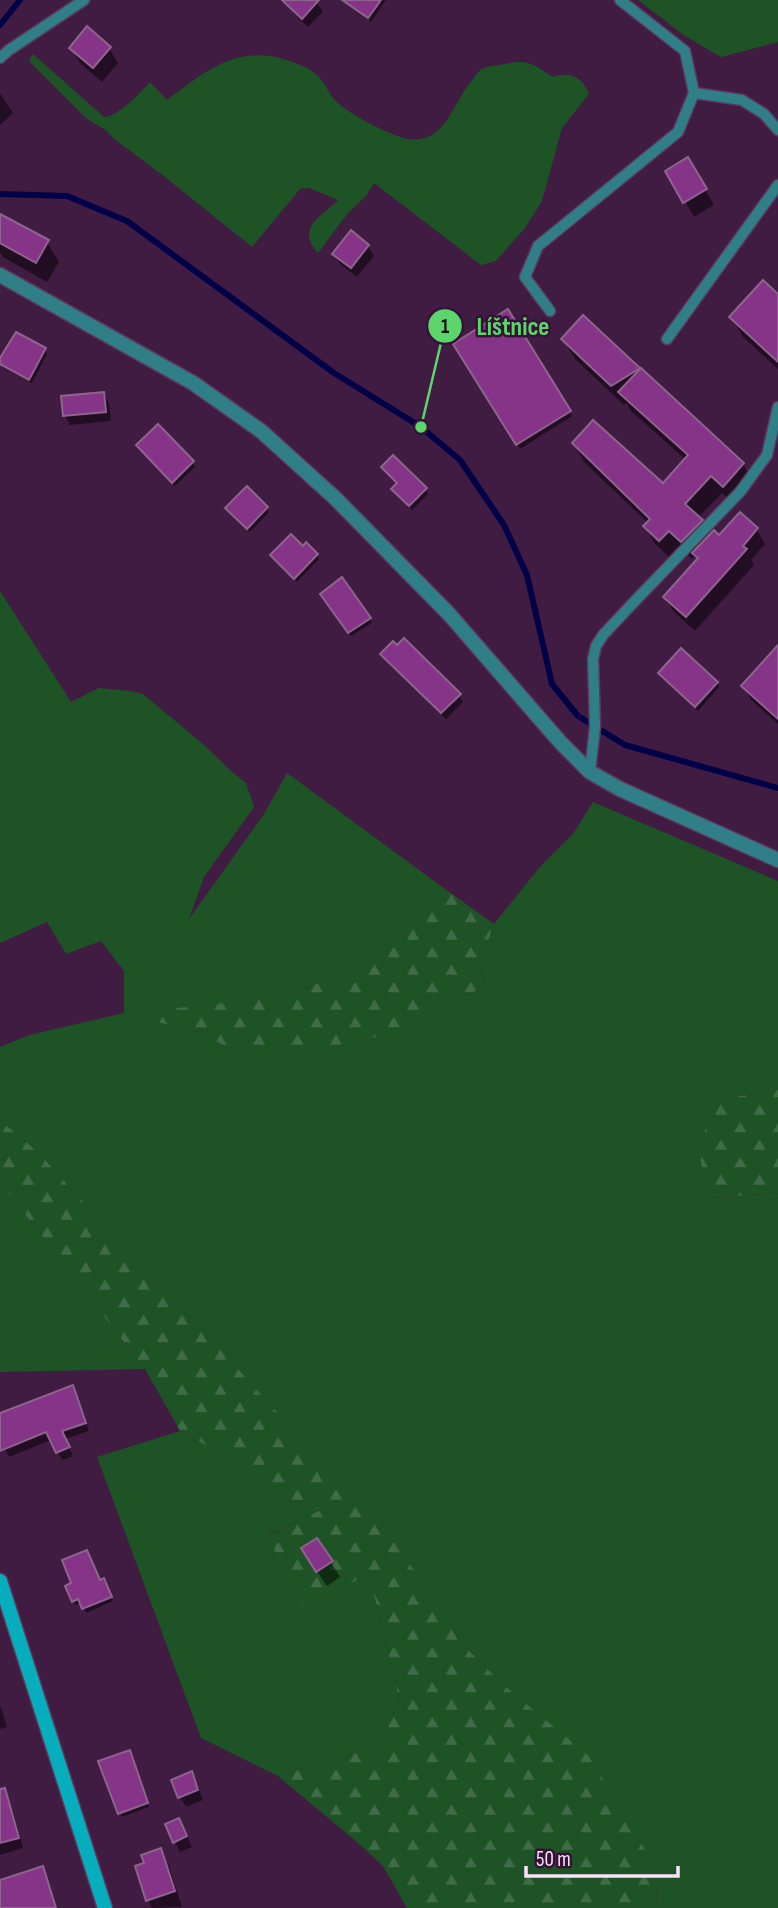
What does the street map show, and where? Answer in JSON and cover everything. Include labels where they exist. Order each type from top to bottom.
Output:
[{"type":"street","points":[[0,275],[193,383],[261,431],[335,498],[449,614],[561,743],[590,772],[620,789],[778,860]]},
{"type":"street","points":[[0,1581],[105,1908]]},
{"type":"lane","points":[[0,58],[84,0]]},
{"type":"lane","points":[[550,311],[525,277],[538,246],[678,132],[694,93],[685,51],[620,0]]},
{"type":"lane","points":[[694,93],[742,100],[764,114],[778,130]]},
{"type":"lane","points":[[667,339],[778,185]]},
{"type":"lane","points":[[590,772],[595,727],[593,660],[596,646],[603,635],[740,492],[767,455],[778,407]]},
{"type":"green space","points":[[638,0],[778,0],[778,42],[721,57],[685,36]]},
{"type":"green space","points":[[33,54],[104,117],[122,109],[150,82],[167,100],[208,71],[236,58],[268,56],[286,60],[316,74],[334,99],[357,117],[408,139],[421,139],[440,128],[476,74],[487,67],[528,63],[553,77],[575,77],[589,94],[562,128],[542,201],[525,228],[496,261],[481,265],[374,183],[318,253],[309,236],[310,230],[318,218],[338,200],[309,188],[300,189],[252,247],[107,131],[86,118],[29,61]]},
{"type":"green space","points":[[0,591],[71,702],[99,688],[143,694],[246,783],[254,807],[204,877],[189,919],[264,814],[287,773],[445,889],[375,951],[345,973],[286,996],[127,1014],[198,1032],[232,1050],[414,1029],[454,998],[479,990],[484,982],[481,962],[494,924],[539,868],[573,834],[593,802],[778,881],[778,1090],[740,1096],[708,1198],[778,1193],[778,1908],[657,1908],[656,1880],[506,1687],[462,1644],[446,1615],[200,1327],[38,1152],[0,1120],[0,1047],[29,1035],[124,1013],[124,971],[101,941],[66,954],[47,922],[0,943]]},
{"type":"green space","points":[[445,889],[494,924],[481,962],[484,982],[479,990],[454,998],[414,1029],[324,1048],[232,1050],[198,1032],[124,1014],[286,996],[345,973],[375,951]]},
{"type":"green space","points":[[778,1090],[778,1193],[708,1198],[698,1148],[715,1106],[740,1096]]},
{"type":"green space","points":[[0,1120],[38,1152],[394,1542],[446,1615],[462,1644],[506,1687],[589,1756],[651,1860],[656,1880],[657,1908],[407,1908],[383,1866],[278,1776],[381,1745],[399,1699],[375,1598],[362,1576],[308,1614],[267,1536],[321,1510],[281,1497],[231,1459],[180,1431],[145,1369],[0,1182]]},
{"type":"green space","points":[[0,1182],[145,1369],[0,1372]]},
{"type":"green space","points":[[180,1431],[231,1459],[281,1497],[322,1510],[268,1535],[362,1576],[375,1598],[399,1699],[381,1745],[278,1776],[201,1738],[97,1457]]},
{"type":"building","points":[[282,0],[319,0],[302,19]]},
{"type":"building","points":[[342,0],[381,0],[368,18]]},
{"type":"building","points":[[87,26],[111,47],[93,68],[69,48]]},
{"type":"building","points":[[688,157],[707,189],[683,203],[665,171]]},
{"type":"building","points":[[0,214],[49,240],[36,263],[0,243]]},
{"type":"building","points":[[351,230],[369,245],[351,268],[332,254]]},
{"type":"building","points":[[763,280],[778,294],[778,362],[729,317]]},
{"type":"building","points":[[508,309],[571,411],[516,445],[453,344]]},
{"type":"building","points":[[583,315],[640,368],[611,386],[561,339]]},
{"type":"building","points":[[16,332],[46,348],[29,380],[0,364],[0,358]]},
{"type":"building","points":[[641,368],[744,463],[723,487],[711,476],[685,504],[703,520],[681,542],[669,531],[659,541],[643,526],[650,519],[572,443],[593,420],[663,483],[688,455],[618,392]]},
{"type":"building","points":[[104,392],[106,412],[63,416],[61,396]]},
{"type":"building","points":[[158,424],[194,461],[172,483],[136,445]]},
{"type":"building","points":[[393,455],[427,488],[409,506],[391,489],[397,483],[381,467]]},
{"type":"building","points":[[247,486],[268,507],[247,529],[225,508]]},
{"type":"building","points":[[740,512],[758,528],[743,546],[747,549],[686,617],[663,597],[698,558],[692,553],[714,530],[719,535]]},
{"type":"building","points":[[291,534],[303,546],[306,542],[318,554],[294,579],[270,555]]},
{"type":"building","points":[[342,577],[371,618],[348,633],[320,594]]},
{"type":"building","points":[[404,638],[461,694],[441,713],[380,654],[393,641],[397,645]]},
{"type":"building","points":[[778,645],[778,719],[741,686]]},
{"type":"building","points":[[681,648],[718,682],[695,707],[658,673]]},
{"type":"building","points":[[73,1385],[86,1423],[62,1431],[70,1447],[56,1453],[46,1432],[0,1451],[0,1413]]},
{"type":"building","points":[[317,1538],[333,1561],[316,1572],[301,1548]]},
{"type":"building","points":[[87,1550],[100,1580],[104,1578],[112,1597],[82,1609],[78,1599],[72,1602],[65,1586],[71,1583],[62,1560]]},
{"type":"building","points":[[130,1750],[148,1803],[118,1814],[98,1761]]},
{"type":"building","points":[[192,1771],[198,1790],[178,1798],[171,1780]]},
{"type":"building","points":[[5,1788],[19,1838],[0,1843],[0,1789]]},
{"type":"building","points":[[179,1818],[187,1836],[173,1843],[165,1824]]},
{"type":"building","points":[[161,1848],[175,1891],[146,1901],[135,1866],[144,1863],[141,1855]]},
{"type":"building","points":[[43,1866],[56,1908],[0,1908],[0,1880]]},
{"type":"waterway","points":[[0,25],[20,0]]},
{"type":"waterway","points":[[0,194],[67,196],[127,221],[334,373],[421,427],[460,460],[504,525],[527,575],[552,684],[578,716],[625,745],[778,788]]},
{"type":"place","name":"Líštnice","points":[[421,427]]}]
